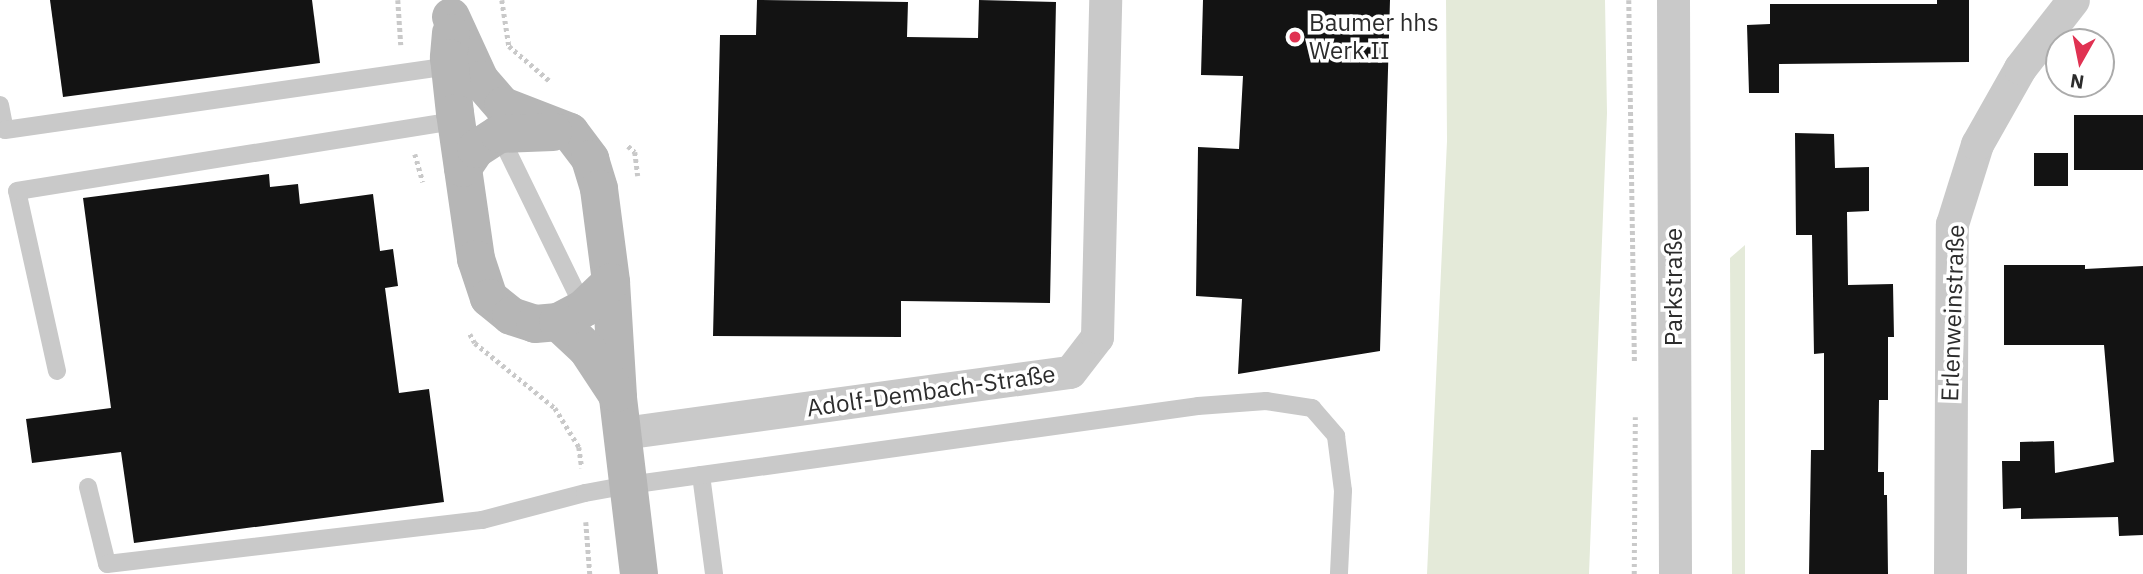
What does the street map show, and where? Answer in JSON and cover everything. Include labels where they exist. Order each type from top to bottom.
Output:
[{"type":"main road","points":[[450,8],[465,73],[456,121],[476,259],[489,298],[511,316],[535,324],[571,315],[611,282]]},
{"type":"main road","points":[[465,73],[503,106],[570,132],[590,159],[599,189],[611,282],[621,416],[639,574]]},
{"type":"main road","points":[[463,168],[477,149],[499,134],[570,132]]},
{"type":"main road","points":[[571,315],[621,416]]},
{"type":"street","name":"Adolf-Dembach-Straße","points":[[621,416],[1070,372],[1097,337],[1105,0]]},
{"type":"street","name":"Parkstraße","points":[[1673,0],[1675,574]]},
{"type":"street","name":"Erlenweinstraße","points":[[1950,574],[1952,224],[1977,144],[2020,68],[2073,0]]},
{"type":"lane","points":[[0,105],[5,130],[465,73],[499,134],[571,315]]},
{"type":"lane","points":[[57,371],[17,191],[456,121]]},
{"type":"lane","points":[[88,487],[107,564],[482,520],[585,493],[629,485],[1198,406],[1278,403],[1312,408],[1336,436],[1343,491],[1339,574]]},
{"type":"lane","points":[[701,475],[714,574]]},
{"type":"path","points":[[1629,0],[1635,369]]},
{"type":"path","points":[[1634,574],[1636,410]]},
{"type":"green space","points":[[1446,0],[1605,0],[1607,113],[1589,574],[1427,574],[1447,141]]},
{"type":"green space","points":[[1745,245],[1745,574],[1732,574],[1730,258]]},
{"type":"building","points":[[50,0],[312,0],[320,63],[63,97]]},
{"type":"building","points":[[757,0],[908,2],[907,37],[978,38],[979,0],[1056,2],[1050,303],[901,301],[901,337],[713,336],[720,35],[756,35]]},
{"type":"building","points":[[1203,0],[1390,0],[1380,351],[1238,374],[1242,299],[1196,296],[1198,147],[1239,149],[1243,76],[1201,75]]},
{"type":"building","points":[[1937,0],[1969,0],[1969,62],[1779,64],[1779,93],[1749,93],[1747,25],[1770,24],[1770,4],[1937,4]]},
{"type":"building","points":[[2074,115],[2143,115],[2143,170],[2074,170]]},
{"type":"building","points":[[1795,133],[1834,134],[1835,168],[1869,167],[1869,211],[1847,212],[1848,285],[1893,284],[1894,337],[1888,337],[1888,400],[1879,400],[1878,472],[1884,472],[1884,495],[1887,495],[1888,574],[1809,574],[1811,450],[1824,450],[1824,353],[1814,354],[1812,235],[1796,235]]},
{"type":"building","points":[[2034,153],[2068,153],[2068,186],[2034,186]]},
{"type":"building","points":[[269,174],[270,187],[298,184],[300,204],[373,194],[380,251],[393,249],[398,286],[385,288],[399,393],[429,389],[444,502],[134,543],[121,452],[32,463],[26,419],[111,408],[83,198]]},
{"type":"building","points":[[2004,265],[2085,265],[2085,269],[2143,266],[2143,535],[2119,536],[2118,517],[2021,519],[2021,508],[2003,509],[2002,461],[2020,461],[2020,442],[2054,441],[2055,473],[2114,462],[2104,345],[2004,345]]},
{"type":"place","name":"Baumer hhs Werk II","points":[[1295,37]]}]
